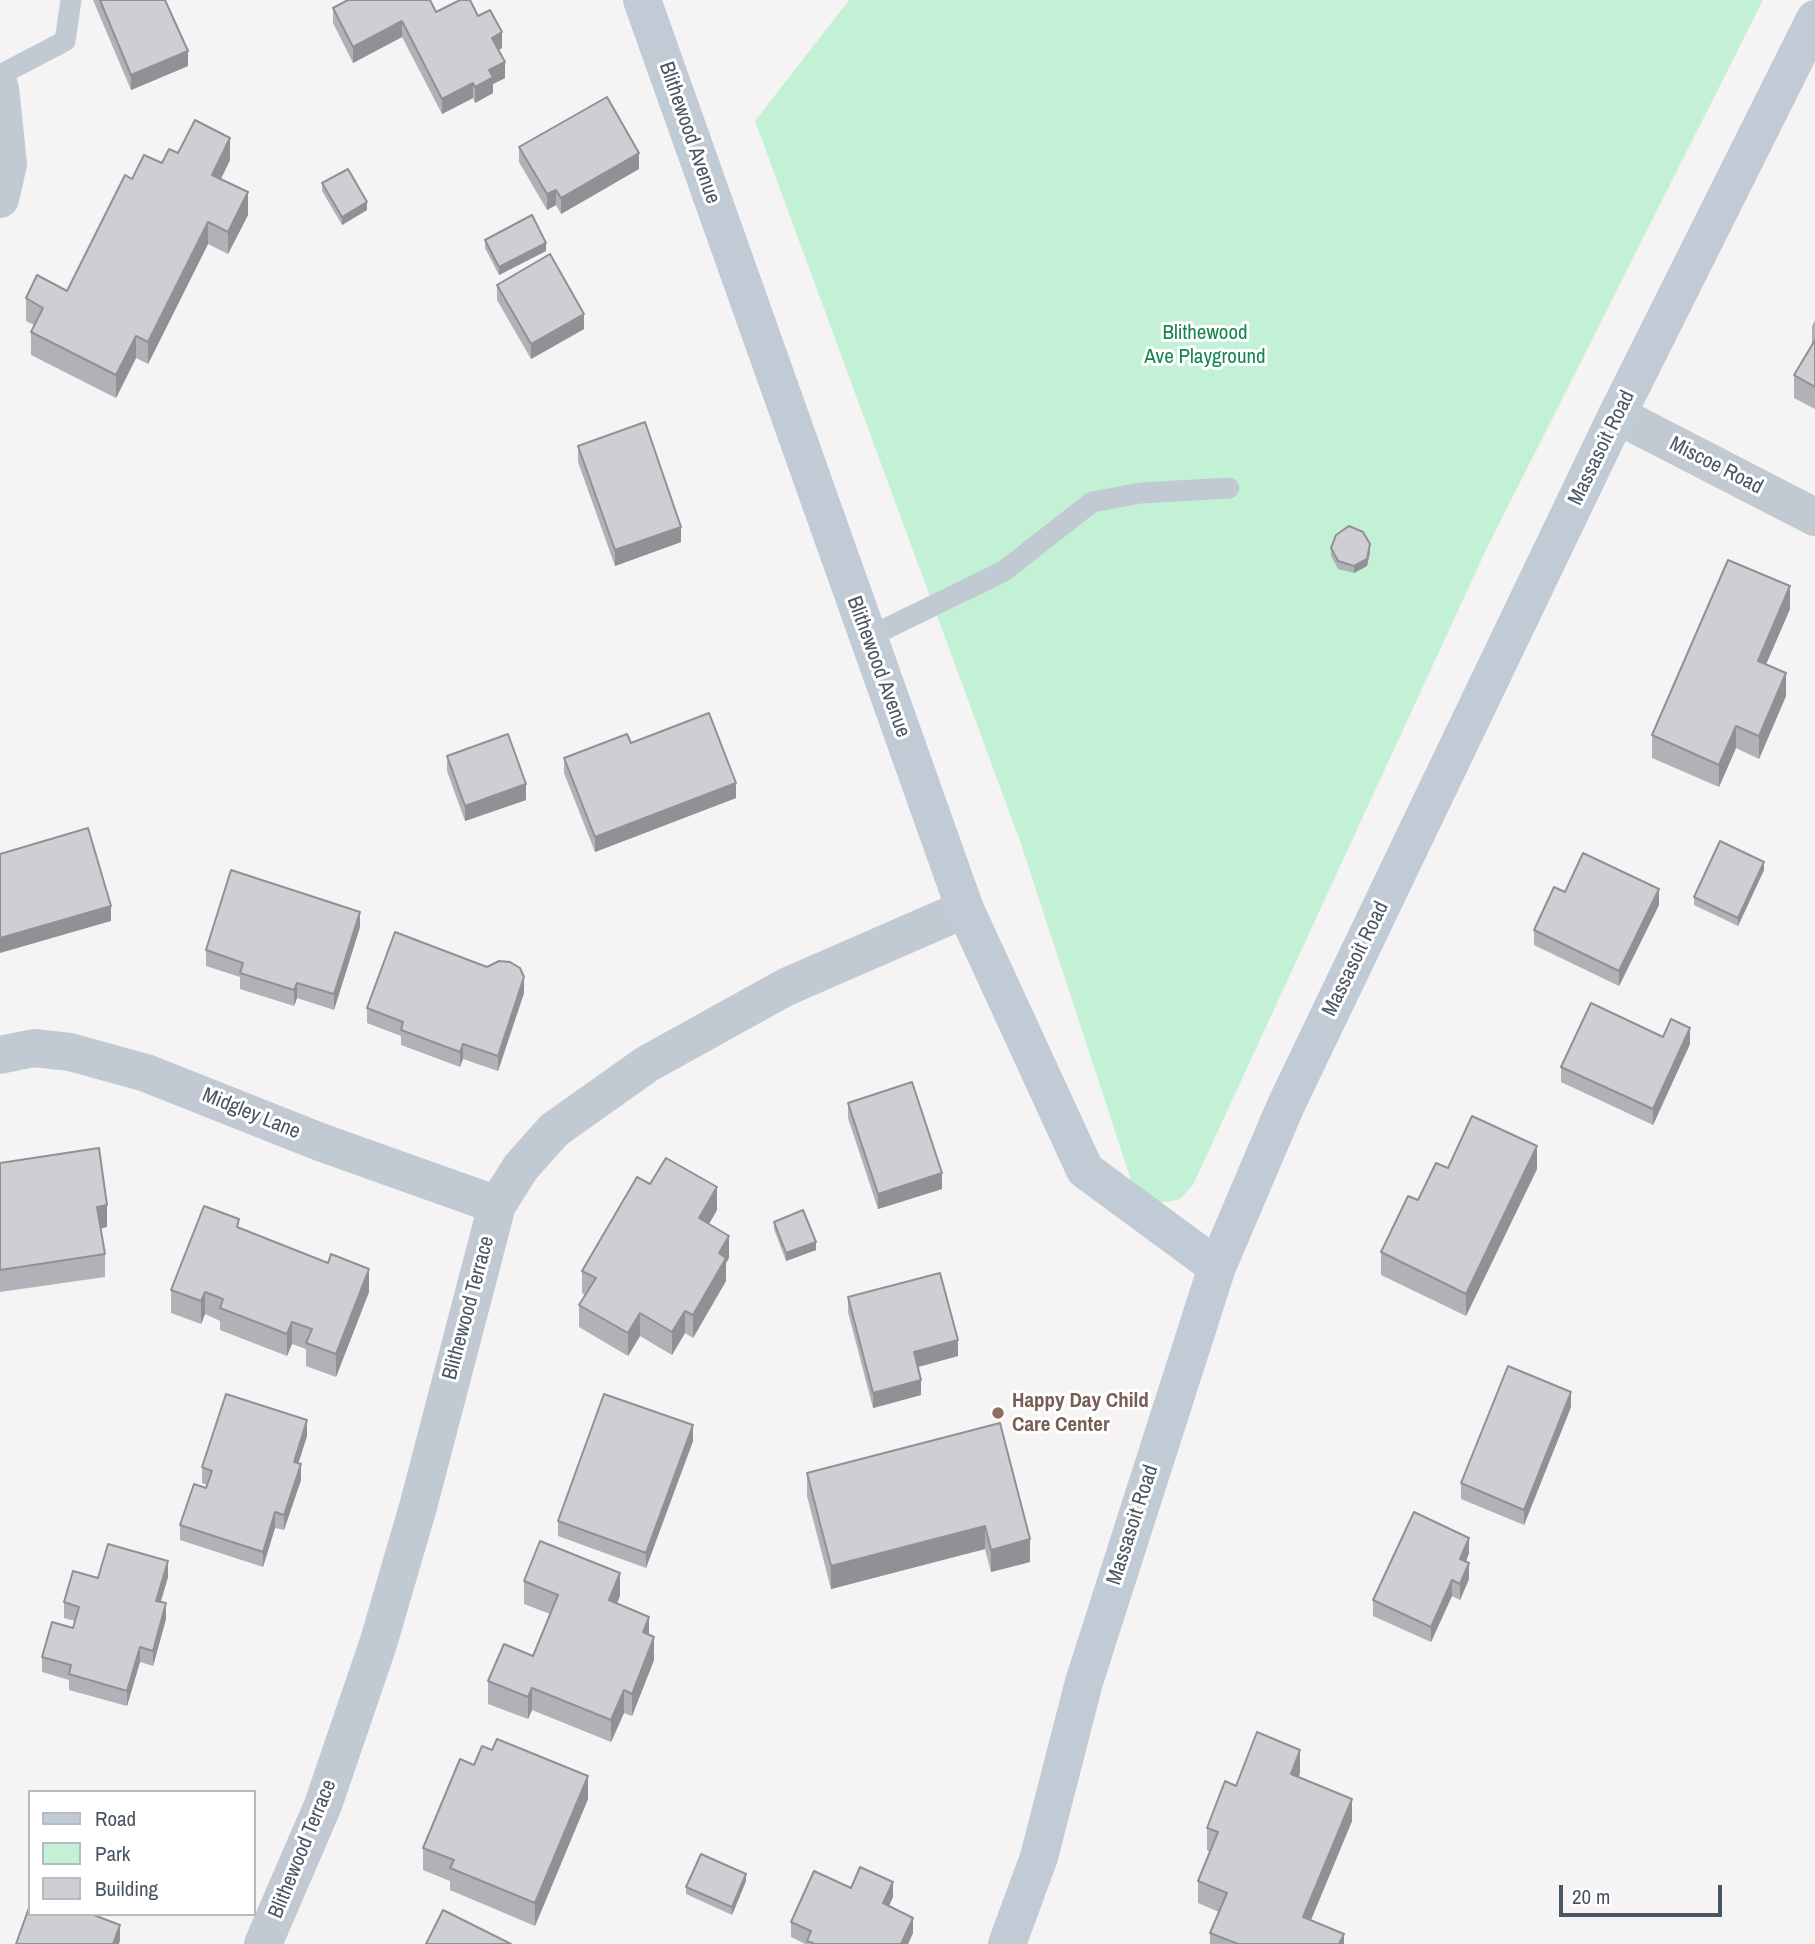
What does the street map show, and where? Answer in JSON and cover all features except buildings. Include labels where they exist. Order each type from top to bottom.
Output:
[{"type":"main road","name":"Blithewood Avenue","points":[[642,0],[965,909],[1085,1170],[1217,1267]]},
{"type":"main road","name":"Massasoit Road","points":[[1007,1944],[1039,1857],[1084,1682],[1217,1267],[1286,1105],[1617,415],[1815,19]]},
{"type":"street","points":[[0,88],[8,163],[0,199]]},
{"type":"street","name":"Miscoe Road","points":[[1617,415],[1815,517]]},
{"type":"street","name":"Blithewood Terrace","points":[[263,1944],[323,1805],[393,1598],[497,1205],[521,1167],[554,1130],[646,1065],[786,987],[965,909]]},
{"type":"street","name":"Midgley Lane","points":[[0,1055],[34,1048],[46,1049],[146,1073],[320,1142],[497,1205]]},
{"type":"lane","points":[[0,75],[65,41],[71,0]]},
{"type":"lane","points":[[867,638],[1004,571],[1092,502],[1141,493],[1229,488]]},
{"type":"green space","name":"Blithewood Ave Playground","points":[[849,0],[1763,0],[1485,552],[1193,1185],[1180,1199],[1154,1202],[1131,1180],[1021,844],[755,121]]},
{"type":"place","name":"Happy Day Child Care Center","points":[[998,1413]]}]
